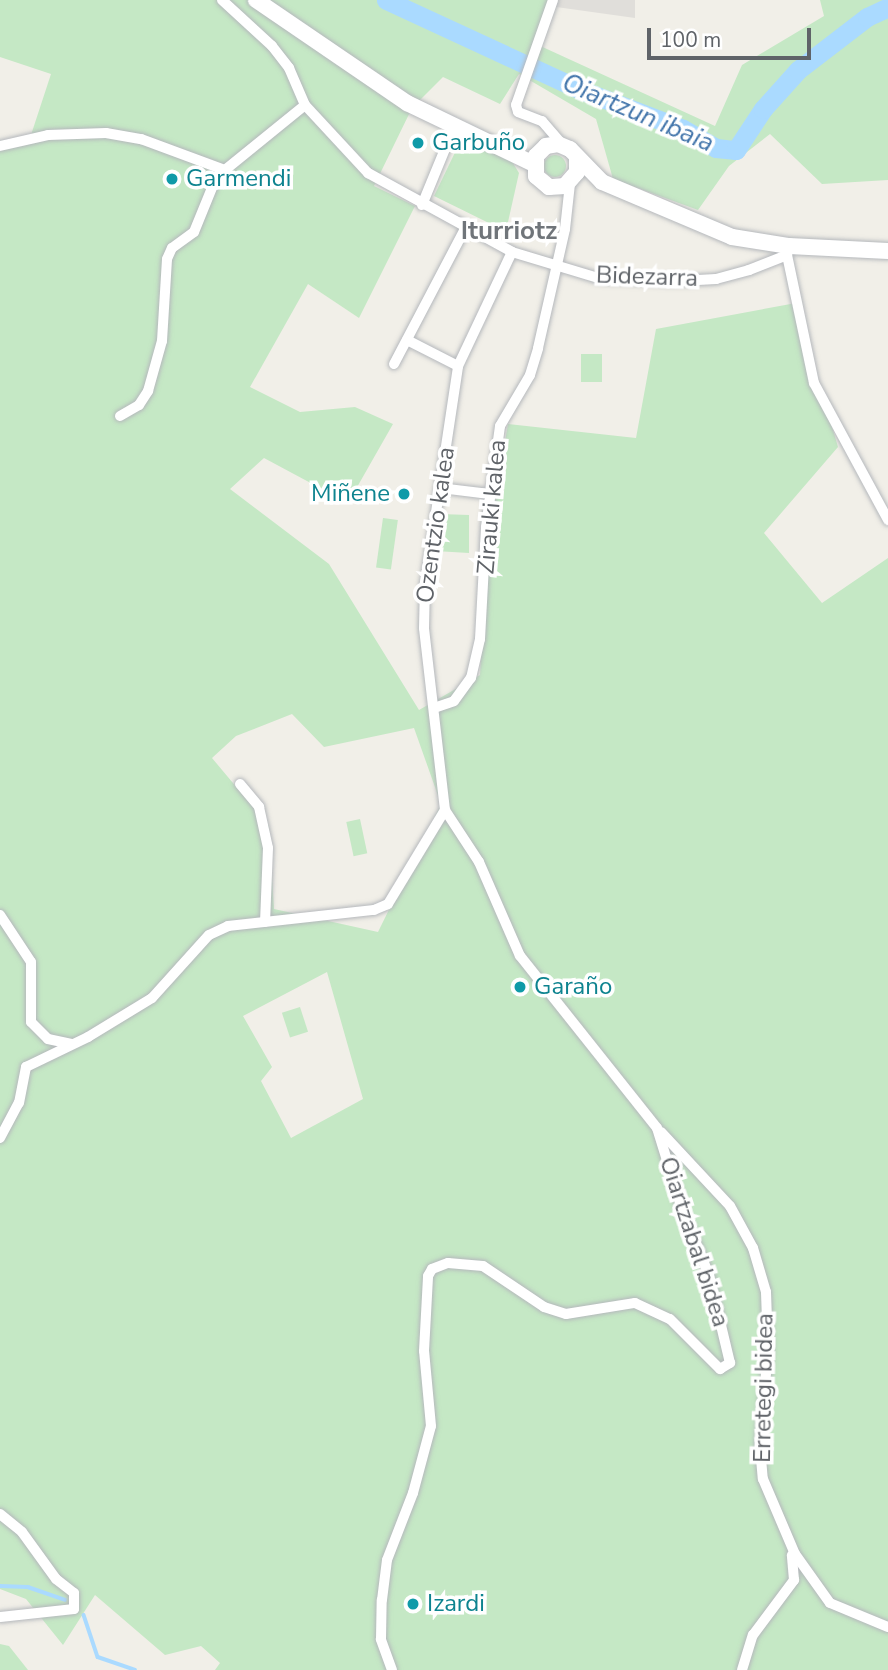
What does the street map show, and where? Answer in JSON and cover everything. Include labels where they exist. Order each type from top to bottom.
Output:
[{"type":"street","name":"Bidezarra","points":[[222,0],[272,46],[289,68],[305,105],[368,173],[464,229],[512,252],[556,267],[620,281],[680,281],[716,279],[788,251]]},
{"type":"street","points":[[256,0],[407,103],[534,164]]},
{"type":"street","points":[[553,0],[520,92],[519,112],[548,128],[601,182],[732,237],[788,251],[888,251]]},
{"type":"street","points":[[120,416],[139,405],[148,391],[162,341],[167,259],[172,248],[194,232],[214,183],[225,170],[305,105]]},
{"type":"street","points":[[422,205],[454,127]]},
{"type":"street","points":[[548,128],[544,148],[534,164],[536,176],[549,187],[567,212]]},
{"type":"street","points":[[0,146],[48,135],[106,132],[141,139],[225,170]]},
{"type":"street","points":[[491,143],[544,148],[564,146]]},
{"type":"street","points":[[571,182],[577,159]]},
{"type":"street","points":[[549,187],[571,182],[601,182]]},
{"type":"street","name":"Zirauki kalea","points":[[434,708],[464,692],[473,669],[482,621],[489,494],[500,426],[530,374],[556,267],[571,182]]},
{"type":"street","points":[[394,364],[464,229]]},
{"type":"street","points":[[788,251],[814,383],[888,520]]},
{"type":"street","name":"Ozentzio kalea","points":[[445,810],[424,605],[458,366],[512,252]]},
{"type":"street","points":[[407,340],[458,366]]},
{"type":"street","points":[[440,488],[489,494]]},
{"type":"street","points":[[240,784],[259,807],[268,848],[265,922]]},
{"type":"street","points":[[0,1138],[19,1103],[26,1067],[152,998],[209,935],[229,926],[374,911],[388,904],[445,810]]},
{"type":"street","name":"Oiartzabal bidea","points":[[392,1670],[381,1639],[382,1600],[387,1560],[413,1493],[430,1426],[424,1351],[428,1276],[432,1269],[448,1263],[483,1266],[544,1307],[566,1314],[635,1303],[670,1318],[720,1369],[729,1368],[709,1275],[683,1212],[657,1128],[520,957],[479,862],[445,810]]},
{"type":"street","points":[[0,915],[31,962],[31,1022],[48,1039],[72,1044]]},
{"type":"street","name":"Erretegi bidea","points":[[657,1128],[730,1206],[753,1248],[766,1292],[768,1349],[760,1447],[763,1479],[789,1540],[830,1603],[888,1627]]},
{"type":"street","points":[[0,1514],[22,1532],[56,1578],[74,1593],[75,1609],[0,1617]]},
{"type":"street","points":[[742,1670],[753,1635],[794,1580],[789,1540]]},
{"type":"shaded area","points":[[550,0],[635,0],[635,18],[549,6]]},
{"type":"green space","points":[[0,0],[550,0],[536,44],[715,126],[742,65],[824,16],[820,0],[888,0],[888,180],[822,184],[770,134],[729,166],[698,210],[613,179],[596,119],[519,74],[500,104],[443,77],[412,108],[374,186],[415,206],[359,318],[308,284],[250,387],[300,412],[355,407],[393,424],[348,503],[264,458],[230,489],[329,564],[419,710],[480,675],[486,550],[508,424],[636,438],[656,329],[796,303],[838,447],[764,533],[822,603],[888,558],[888,1670],[215,1670],[220,1663],[201,1646],[165,1655],[95,1595],[63,1645],[26,1599],[0,1589],[0,141],[30,138],[51,74],[0,57]],"holes":[[[292,714],[324,747],[414,728],[441,804],[378,932],[274,909],[269,826],[212,758],[236,736]],[[327,972],[363,1099],[291,1138],[261,1081],[272,1067],[243,1016]]]},
{"type":"green space","points":[[461,140],[511,160],[519,173],[508,222],[499,228],[434,196]]},
{"type":"green space","points":[[555,155],[565,162],[566,166],[559,176],[555,177],[545,170],[544,166],[551,156]]},
{"type":"green space","points":[[581,354],[602,354],[602,382],[581,382]]},
{"type":"green space","points":[[440,514],[469,515],[469,553],[435,551]]},
{"type":"green space","points":[[383,518],[398,520],[391,570],[376,568]]},
{"type":"green space","points":[[360,819],[367,853],[354,856],[346,822]]},
{"type":"green space","points":[[300,1007],[308,1032],[290,1038],[282,1013]]},
{"type":"green space","points":[[0,1644],[9,1646],[28,1670],[0,1670]]},
{"type":"waterway","name":"Oiartzun ibaia","points":[[386,0],[581,90],[683,129],[716,148],[736,150],[763,109],[798,70],[867,17],[888,7]]},
{"type":"waterway","points":[[0,1586],[28,1587],[65,1600]]},
{"type":"waterway","points":[[84,1615],[98,1657],[135,1670]]},
{"type":"place","name":"Garbuño","points":[[418,143]]},
{"type":"place","name":"Garmendi","points":[[172,179]]},
{"type":"place","name":"Miñene","points":[[404,494]]},
{"type":"place","name":"Garaño","points":[[520,987]]},
{"type":"place","name":"Izardi","points":[[413,1604]]},
{"type":"district","name":"Iturriotz","points":[[509,231]]}]
